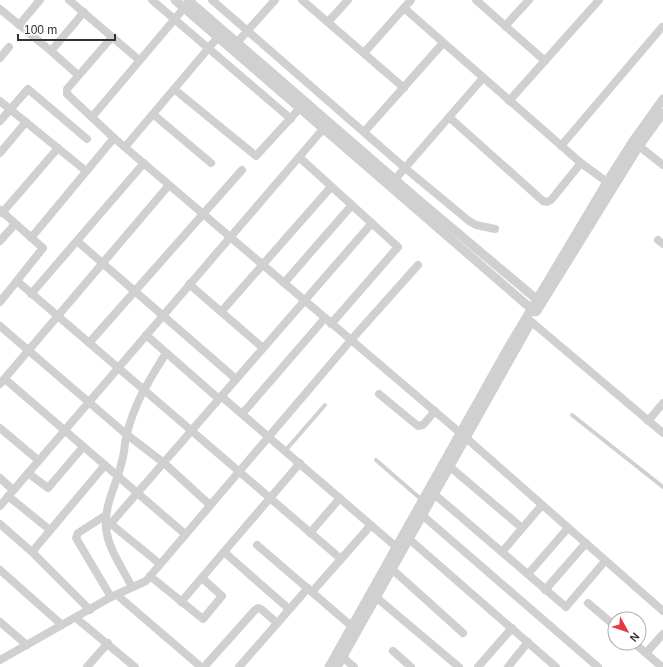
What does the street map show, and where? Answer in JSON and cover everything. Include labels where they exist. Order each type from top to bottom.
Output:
[{"type":"street","points":[[19,24],[40,0]]},
{"type":"street","points":[[69,0],[139,60]]},
{"type":"street","points":[[152,0],[291,119]]},
{"type":"street","points":[[175,0],[189,2],[323,129],[540,302]]},
{"type":"street","points":[[212,0],[405,168],[469,221],[476,225],[495,229]]},
{"type":"street","points":[[234,46],[275,0]]},
{"type":"street","points":[[302,0],[404,88]]},
{"type":"street","points":[[328,22],[348,0]]},
{"type":"street","points":[[364,53],[411,0]]},
{"type":"street","points":[[476,0],[545,61]]},
{"type":"street","points":[[505,26],[529,0]]},
{"type":"street","points":[[509,101],[599,0]]},
{"type":"street","points":[[92,117],[189,2]]},
{"type":"street","points":[[189,2],[218,37],[234,46],[392,183],[531,315],[663,433]]},
{"type":"street","points":[[404,8],[561,146],[606,182]]},
{"type":"street","points":[[0,9],[78,75]]},
{"type":"street","points":[[51,51],[84,12]]},
{"type":"street","points":[[561,146],[662,27]]},
{"type":"street","points":[[112,37],[78,75],[66,91],[125,148],[462,434],[663,611]]},
{"type":"street","points":[[125,148],[218,37]]},
{"type":"street","points":[[364,132],[444,43]]},
{"type":"street","points":[[0,58],[9,47]]},
{"type":"street","points":[[392,183],[483,78]]},
{"type":"street","points":[[174,89],[256,156],[259,155],[300,108]]},
{"type":"street","points":[[0,121],[25,91],[31,90],[87,139]]},
{"type":"street","points":[[330,667],[340,655],[355,629],[399,549],[422,500],[531,315],[663,99]]},
{"type":"street","points":[[0,101],[86,172]]},
{"type":"street","points":[[540,302],[606,182],[663,113]]},
{"type":"street","points":[[154,114],[211,163]]},
{"type":"street","points":[[449,117],[543,201],[547,202],[551,200],[581,163]]},
{"type":"street","points":[[0,153],[26,122]]},
{"type":"street","points":[[0,506],[323,129]]},
{"type":"street","points":[[31,238],[114,138]]},
{"type":"street","points":[[636,144],[663,165]]},
{"type":"street","points":[[0,302],[43,250],[41,246],[1,211],[58,148]]},
{"type":"street","points":[[299,157],[396,244],[397,250],[331,324]]},
{"type":"street","points":[[32,294],[144,163]]},
{"type":"street","points":[[89,343],[134,290],[242,170]]},
{"type":"street","points":[[169,185],[3,382],[64,430],[185,534]]},
{"type":"street","points":[[222,312],[331,187]]},
{"type":"street","points":[[284,283],[352,205]]},
{"type":"street","points":[[109,526],[372,223]]},
{"type":"street","points":[[0,241],[15,224]]},
{"type":"street","points":[[77,241],[236,379]]},
{"type":"street","points":[[0,660],[132,586],[140,585],[150,576],[351,340],[418,265]]},
{"type":"street","points":[[17,281],[341,559]]},
{"type":"street","points":[[189,284],[263,348]]},
{"type":"street","points":[[242,414],[325,318]]},
{"type":"street","points":[[0,326],[126,434],[164,463],[210,505]]},
{"type":"street","points":[[146,335],[220,398],[242,414],[285,450],[399,549]]},
{"type":"street","points":[[132,586],[112,549],[106,515],[108,502],[122,461],[126,434],[134,410],[143,389],[166,353]]},
{"type":"street","points":[[379,394],[418,426],[423,425],[435,411]]},
{"type":"street","points":[[648,421],[661,409]]},
{"type":"street","points":[[0,428],[38,460]]},
{"type":"street","points":[[355,629],[377,598],[393,570],[399,549],[409,539],[449,466],[462,434]]},
{"type":"street","points":[[28,473],[48,488],[83,447]]},
{"type":"street","points":[[181,602],[300,463]]},
{"type":"street","points":[[32,552],[105,465]]},
{"type":"street","points":[[449,466],[522,528]]},
{"type":"street","points":[[0,478],[11,493],[50,530]]},
{"type":"street","points":[[434,493],[566,607],[605,561]]},
{"type":"street","points":[[310,533],[340,498]]},
{"type":"street","points":[[502,552],[542,505]]},
{"type":"street","points":[[106,515],[78,533],[76,538],[114,596],[201,667]]},
{"type":"street","points":[[422,515],[598,667]]},
{"type":"street","points":[[0,524],[32,552],[90,610]]},
{"type":"street","points":[[239,667],[289,609],[341,559],[371,525]]},
{"type":"street","points":[[109,526],[160,564]]},
{"type":"street","points":[[528,574],[568,528]]},
{"type":"street","points":[[409,539],[556,667]]},
{"type":"street","points":[[546,590],[586,544]]},
{"type":"street","points":[[257,545],[355,629]]},
{"type":"street","points":[[224,552],[289,609]]},
{"type":"street","points":[[0,570],[62,625]]},
{"type":"street","points":[[393,570],[464,633]]},
{"type":"street","points":[[150,576],[203,619],[218,603],[222,596],[202,578]]},
{"type":"street","points":[[377,598],[459,667]]},
{"type":"street","points":[[588,603],[607,619]]},
{"type":"street","points":[[204,667],[258,608],[277,623]]},
{"type":"street","points":[[76,618],[135,667]]},
{"type":"street","points":[[0,622],[27,645]]},
{"type":"street","points":[[478,667],[512,628]]},
{"type":"street","points":[[646,653],[663,634]]},
{"type":"street","points":[[508,667],[528,642]]},
{"type":"street","points":[[87,667],[108,644]]},
{"type":"street","points":[[393,651],[412,667]]},
{"type":"street","points":[[644,651],[662,667]]},
{"type":"street","points":[[337,667],[340,655]]},
{"type":"street","points":[[340,655],[354,667]]},
{"type":"lane","points":[[285,450],[325,405]]},
{"type":"lane","points":[[572,415],[663,487]]},
{"type":"lane","points":[[376,460],[422,500]]}]
